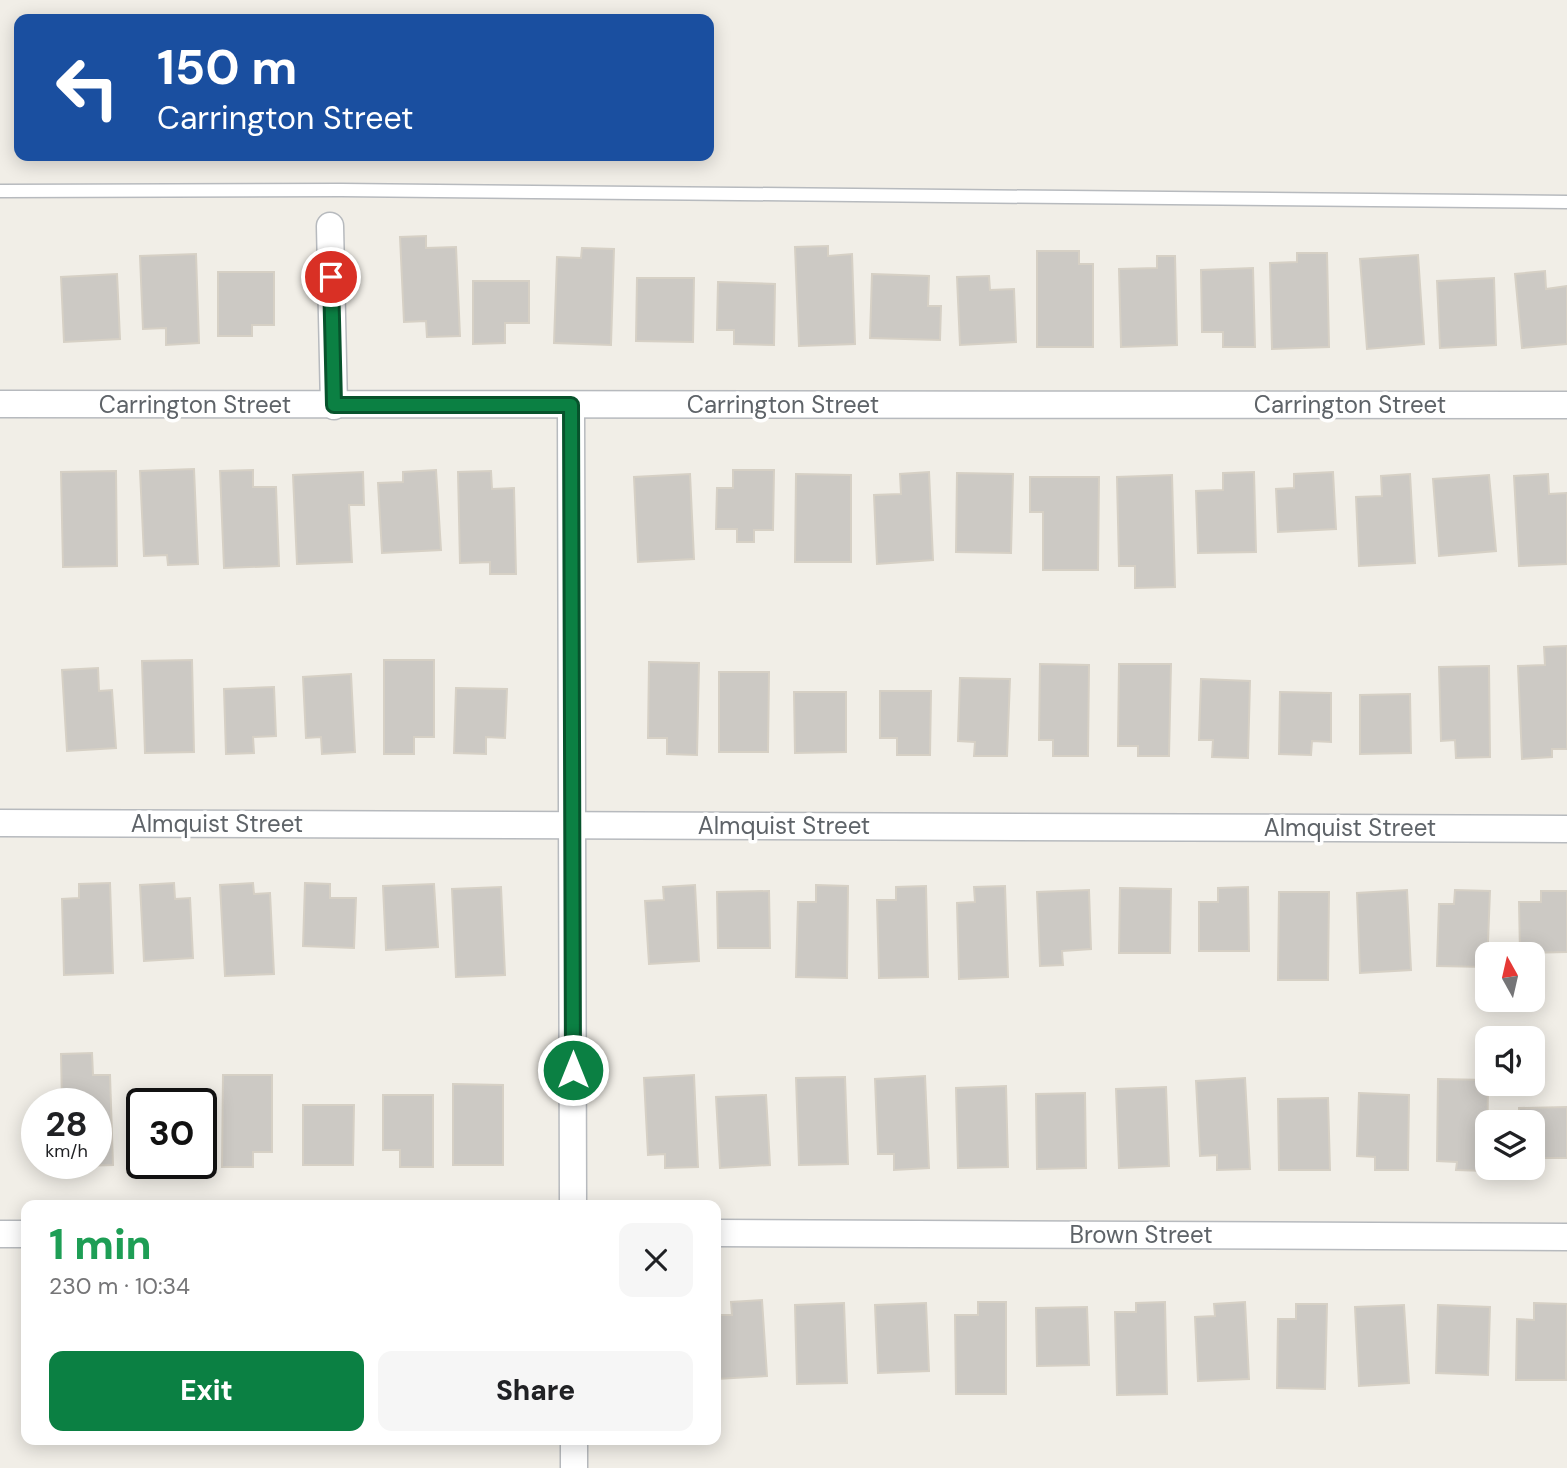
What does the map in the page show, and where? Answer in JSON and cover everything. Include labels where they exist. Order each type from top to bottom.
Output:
[{"type":"street","points":[[330,226],[334,405]]},
{"type":"street","name":"Carrington Street","points":[[0,404],[1567,405]]},
{"type":"street","points":[[571,405],[573,1200]]},
{"type":"street","name":"Almquist Street","points":[[0,823],[1567,829]]},
{"type":"street","name":"Brown Street","points":[[721,1233],[1567,1237]]},
{"type":"street","points":[[0,1234],[21,1234]]},
{"type":"street","points":[[574,1445],[574,1468]]},
{"type":"lane","points":[[0,191],[341,190],[1567,202]]},
{"type":"building","points":[[426,236],[426,248],[456,247],[460,336],[427,337],[426,321],[404,322],[400,237]]},
{"type":"building","points":[[828,246],[828,256],[852,254],[855,344],[799,346],[795,247]]},
{"type":"building","points":[[582,248],[614,249],[611,345],[554,343],[557,257],[581,258]]},
{"type":"building","points":[[1037,251],[1079,251],[1079,264],[1093,264],[1093,347],[1037,347]]},
{"type":"building","points":[[1297,253],[1327,253],[1329,347],[1272,349],[1270,263],[1297,262]]},
{"type":"building","points":[[196,254],[199,343],[166,345],[166,328],[143,329],[140,256]]},
{"type":"building","points":[[1418,255],[1424,344],[1367,349],[1360,259]]},
{"type":"building","points":[[1157,256],[1175,256],[1177,345],[1121,347],[1119,269],[1157,268]]},
{"type":"building","points":[[1253,268],[1255,347],[1223,347],[1223,332],[1202,332],[1201,270]]},
{"type":"building","points":[[1545,271],[1546,289],[1567,286],[1567,344],[1522,348],[1515,274]]},
{"type":"building","points":[[218,272],[274,272],[274,325],[252,325],[252,336],[218,336]]},
{"type":"building","points":[[117,274],[120,339],[64,342],[61,277]]},
{"type":"building","points":[[872,274],[929,276],[928,306],[941,306],[940,340],[870,338]]},
{"type":"building","points":[[989,276],[990,290],[1014,289],[1016,342],[960,345],[957,277]]},
{"type":"building","points":[[637,278],[694,278],[693,342],[636,341]]},
{"type":"building","points":[[1494,278],[1496,345],[1440,348],[1437,281]]},
{"type":"building","points":[[473,281],[529,281],[529,323],[505,323],[505,343],[473,344]]},
{"type":"building","points":[[718,282],[775,284],[774,345],[734,344],[734,330],[717,330]]},
{"type":"building","points":[[194,469],[198,564],[168,565],[167,555],[144,556],[140,471]]},
{"type":"building","points":[[253,470],[253,487],[276,487],[279,566],[224,568],[220,471]]},
{"type":"building","points":[[436,470],[441,550],[382,553],[378,483],[403,482],[403,472]]},
{"type":"building","points":[[733,470],[774,470],[773,530],[754,530],[754,542],[737,542],[737,529],[716,529],[717,488],[733,488]]},
{"type":"building","points":[[116,471],[117,566],[63,567],[61,472]]},
{"type":"building","points":[[491,471],[492,489],[514,488],[516,574],[490,574],[490,562],[460,563],[458,472]]},
{"type":"building","points":[[363,472],[364,505],[349,505],[352,562],[297,564],[293,475]]},
{"type":"building","points":[[929,472],[933,560],[877,564],[874,495],[901,494],[900,474]]},
{"type":"building","points":[[1254,472],[1256,552],[1198,553],[1196,491],[1223,490],[1223,473]]},
{"type":"building","points":[[1333,472],[1336,529],[1278,532],[1276,489],[1294,488],[1294,474]]},
{"type":"building","points":[[957,473],[1013,474],[1011,553],[956,552]]},
{"type":"building","points":[[690,474],[694,559],[638,562],[634,477]]},
{"type":"building","points":[[796,474],[851,475],[851,562],[795,562]]},
{"type":"building","points":[[1410,474],[1415,563],[1359,566],[1356,497],[1382,496],[1381,476]]},
{"type":"building","points":[[1548,474],[1549,494],[1567,493],[1567,564],[1519,566],[1514,476]]},
{"type":"building","points":[[1172,475],[1175,587],[1135,588],[1135,566],[1119,566],[1117,477]]},
{"type":"building","points":[[1489,475],[1496,551],[1439,556],[1433,479]]},
{"type":"building","points":[[1030,477],[1099,477],[1098,570],[1043,570],[1043,512],[1030,512]]},
{"type":"building","points":[[1567,646],[1567,749],[1552,749],[1552,757],[1522,759],[1518,666],[1545,665],[1544,647]]},
{"type":"building","points":[[192,660],[194,752],[145,753],[142,661]]},
{"type":"building","points":[[384,660],[434,660],[434,737],[414,737],[414,754],[384,754]]},
{"type":"building","points":[[649,662],[699,663],[697,755],[667,754],[667,738],[648,738]]},
{"type":"building","points":[[1040,664],[1089,665],[1088,756],[1053,756],[1053,740],[1039,740]]},
{"type":"building","points":[[1119,664],[1171,664],[1169,756],[1138,756],[1138,746],[1118,746]]},
{"type":"building","points":[[1489,666],[1490,757],[1456,758],[1455,740],[1441,741],[1439,667]]},
{"type":"building","points":[[98,668],[99,691],[112,690],[116,748],[67,751],[62,670]]},
{"type":"building","points":[[719,672],[769,672],[768,752],[719,752]]},
{"type":"building","points":[[351,674],[355,752],[322,754],[321,737],[306,738],[303,677]]},
{"type":"building","points":[[960,678],[1010,679],[1007,756],[974,756],[975,742],[958,741]]},
{"type":"building","points":[[1201,679],[1250,681],[1248,758],[1212,757],[1213,740],[1199,740]]},
{"type":"building","points":[[274,687],[276,736],[253,737],[254,753],[226,754],[224,689]]},
{"type":"building","points":[[456,688],[507,689],[505,738],[486,737],[486,754],[454,753]]},
{"type":"building","points":[[880,691],[931,691],[930,755],[897,755],[897,738],[880,738]]},
{"type":"building","points":[[794,692],[846,692],[846,752],[795,753]]},
{"type":"building","points":[[1280,692],[1331,693],[1331,742],[1312,741],[1311,755],[1279,754]]},
{"type":"building","points":[[1410,694],[1411,753],[1360,754],[1360,695]]},
{"type":"building","points":[[110,883],[113,973],[64,975],[62,899],[79,898],[79,884]]},
{"type":"building","points":[[174,883],[175,899],[190,898],[193,958],[144,961],[140,885]]},
{"type":"building","points":[[253,883],[254,894],[270,893],[274,974],[225,976],[220,885]]},
{"type":"building","points":[[305,883],[330,884],[330,898],[356,898],[354,948],[303,946]]},
{"type":"building","points":[[434,884],[438,947],[386,950],[383,886]]},
{"type":"building","points":[[695,885],[699,961],[649,964],[645,901],[664,900],[663,887]]},
{"type":"building","points":[[816,885],[848,886],[847,978],[796,977],[798,902],[816,902]]},
{"type":"building","points":[[926,886],[928,977],[879,978],[877,900],[896,900],[896,887]]},
{"type":"building","points":[[1005,886],[1008,977],[959,979],[957,903],[975,902],[974,887]]},
{"type":"building","points":[[501,887],[505,975],[456,977],[452,889]]},
{"type":"building","points":[[1248,887],[1249,951],[1199,951],[1199,902],[1218,902],[1218,888]]},
{"type":"building","points":[[1120,888],[1171,889],[1170,953],[1119,953]]},
{"type":"building","points":[[1089,890],[1091,949],[1062,951],[1063,965],[1040,966],[1037,892]]},
{"type":"building","points":[[1407,890],[1411,970],[1360,973],[1357,893]]},
{"type":"building","points":[[1455,890],[1490,891],[1488,942],[1475,942],[1475,967],[1437,966],[1439,904],[1454,904]]},
{"type":"building","points":[[769,891],[770,948],[718,948],[717,892]]},
{"type":"building","points":[[1541,891],[1567,891],[1567,952],[1545,952],[1545,942],[1520,942],[1519,902],[1541,902]]},
{"type":"building","points":[[1279,892],[1329,892],[1328,980],[1278,980]]},
{"type":"building","points":[[92,1053],[93,1075],[110,1075],[110,1088],[62,1088],[61,1054]]},
{"type":"building","points":[[223,1075],[272,1075],[272,1152],[253,1152],[253,1167],[222,1167]]},
{"type":"building","points":[[694,1075],[698,1167],[665,1168],[665,1154],[648,1155],[644,1078]]},
{"type":"building","points":[[925,1076],[929,1168],[894,1170],[894,1154],[878,1154],[875,1079]]},
{"type":"building","points":[[845,1077],[848,1164],[799,1165],[796,1078]]},
{"type":"building","points":[[1245,1078],[1250,1169],[1217,1170],[1217,1155],[1200,1156],[1196,1081]]},
{"type":"building","points":[[1438,1079],[1475,1080],[1475,1096],[1488,1096],[1488,1110],[1475,1110],[1475,1171],[1456,1170],[1457,1162],[1437,1161]]},
{"type":"building","points":[[453,1084],[503,1085],[503,1165],[453,1165]]},
{"type":"building","points":[[1006,1086],[1008,1167],[958,1168],[956,1088]]},
{"type":"building","points":[[1166,1087],[1169,1166],[1119,1168],[1116,1089]]},
{"type":"building","points":[[1085,1093],[1086,1168],[1037,1169],[1036,1094]]},
{"type":"building","points":[[1359,1093],[1409,1095],[1408,1170],[1375,1170],[1375,1157],[1357,1156]]},
{"type":"building","points":[[383,1095],[433,1095],[433,1167],[400,1167],[400,1150],[383,1150]]},
{"type":"building","points":[[766,1095],[770,1165],[720,1168],[716,1097]]},
{"type":"building","points":[[1328,1098],[1330,1170],[1279,1170],[1278,1099]]},
{"type":"building","points":[[303,1105],[354,1105],[353,1165],[303,1165]]},
{"type":"building","points":[[1567,1107],[1567,1158],[1545,1158],[1545,1110],[1519,1108]]},
{"type":"building","points":[[762,1300],[767,1376],[721,1379],[721,1315],[732,1315],[731,1302]]},
{"type":"building","points":[[978,1302],[1006,1302],[1006,1394],[956,1394],[955,1315],[978,1315]]},
{"type":"building","points":[[1165,1302],[1167,1394],[1117,1395],[1115,1312],[1136,1312],[1136,1303]]},
{"type":"building","points":[[1245,1302],[1249,1379],[1198,1381],[1195,1317],[1215,1316],[1214,1304]]},
{"type":"building","points":[[844,1303],[847,1383],[797,1384],[795,1305]]},
{"type":"building","points":[[926,1303],[929,1371],[878,1373],[875,1305]]},
{"type":"building","points":[[1534,1303],[1567,1304],[1566,1380],[1516,1380],[1517,1319],[1534,1320]]},
{"type":"building","points":[[1296,1304],[1327,1304],[1325,1389],[1277,1388],[1278,1319],[1296,1319]]},
{"type":"building","points":[[1404,1305],[1409,1383],[1359,1386],[1355,1307]]},
{"type":"building","points":[[1438,1305],[1490,1307],[1488,1375],[1436,1373]]},
{"type":"building","points":[[1087,1307],[1089,1365],[1037,1366],[1036,1308]]},
{"type":"route","points":[[331,277],[334,405],[571,405],[573,1070]]}]
